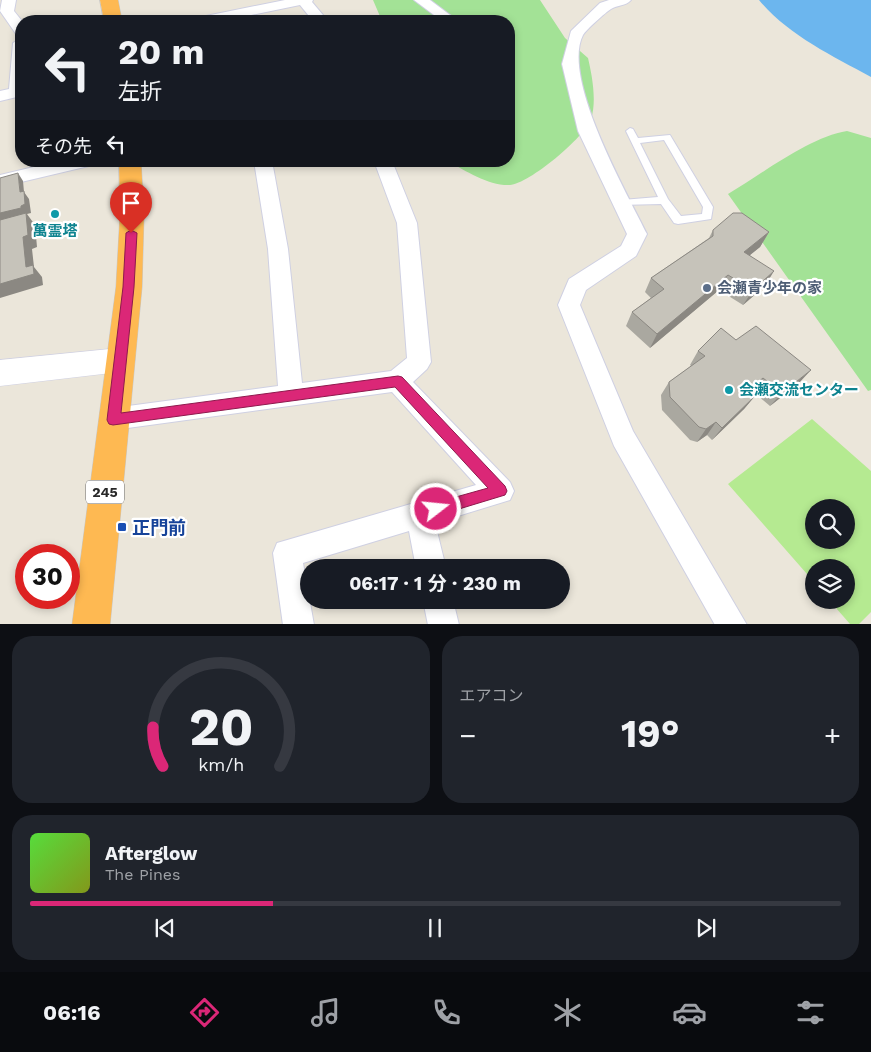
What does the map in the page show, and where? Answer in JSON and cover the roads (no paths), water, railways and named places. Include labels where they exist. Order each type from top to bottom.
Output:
[{"type":"highway","points":[[109,0],[112,15]]},
{"type":"highway","name":"245","points":[[91,624],[129,287],[132,215],[130,167]]},
{"type":"street","points":[[9,0],[8,11],[15,22]]},
{"type":"street","points":[[219,0],[224,15]]},
{"type":"street","points":[[242,15],[304,0],[316,15]]},
{"type":"street","points":[[422,0],[443,15]]},
{"type":"street","points":[[624,0],[605,6],[576,34],[570,64],[587,131],[637,234],[629,251],[577,284],[568,305],[623,438],[732,624]]},
{"type":"street","points":[[0,96],[15,92]]},
{"type":"street","points":[[0,181],[60,167]]},
{"type":"street","points":[[264,167],[278,249],[291,394]]},
{"type":"street","points":[[113,420],[291,394],[398,381],[419,362],[407,223],[385,167]]},
{"type":"street","points":[[0,373],[120,360]]},
{"type":"street","points":[[299,624],[287,553],[500,491],[398,381]]},
{"type":"street","points":[[420,514],[429,559]]},
{"type":"street","points":[[440,609],[444,624]]},
{"type":"lane","points":[[630,131],[664,200],[678,220],[707,217],[708,207],[667,137],[635,141]]},
{"type":"lane","points":[[622,203],[664,200]]},
{"type":"water","points":[[759,0],[871,0],[871,77],[797,34],[783,24]]},
{"type":"place","name":"萬霊塔","points":[[55,214]]},
{"type":"place","name":"会瀬青少年の家","points":[[707,288]]},
{"type":"place","name":"会瀬交流センター","points":[[729,390]]},
{"type":"place","name":"正門前","points":[[122,527]]}]
